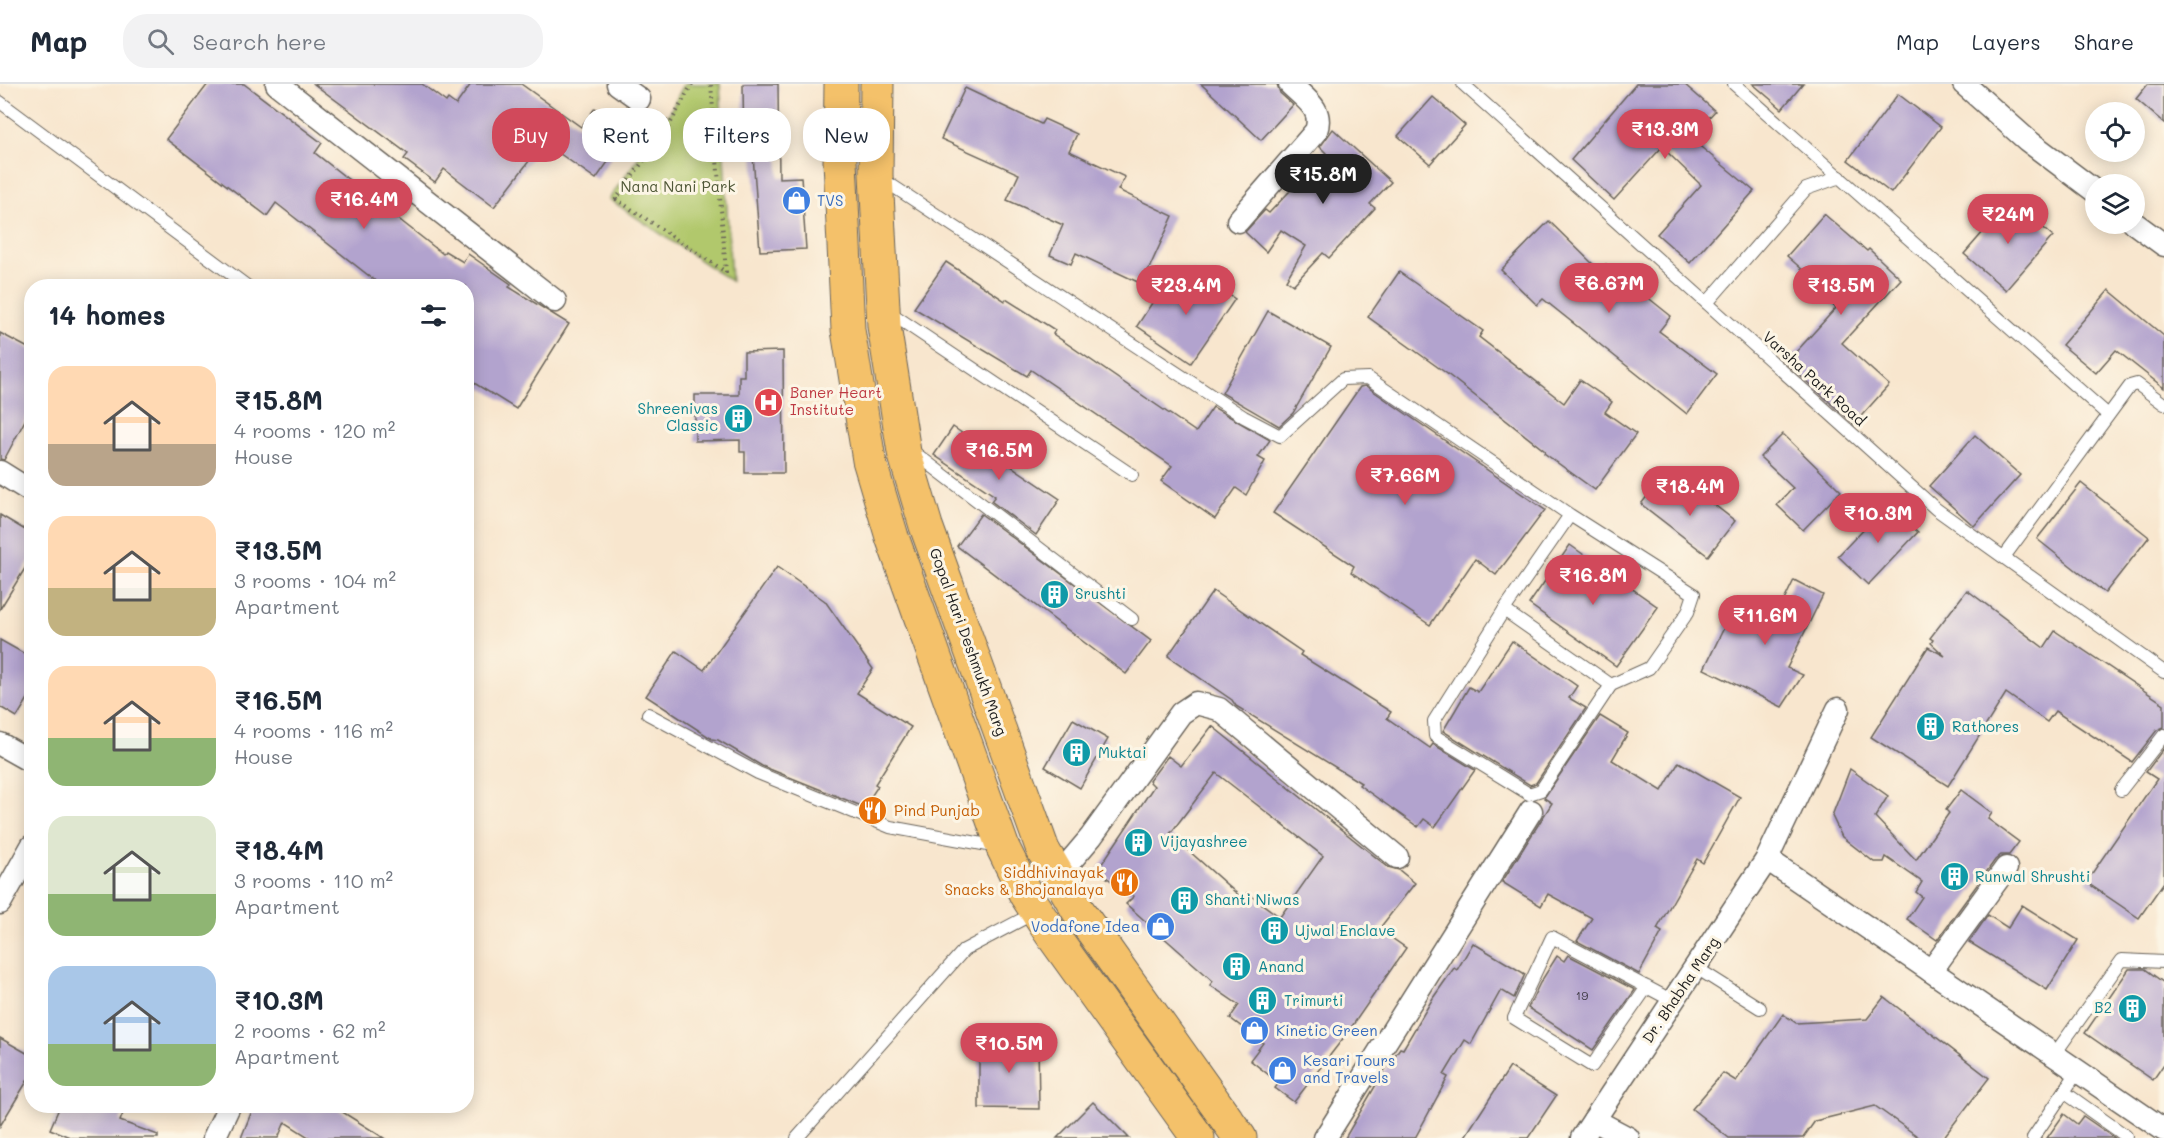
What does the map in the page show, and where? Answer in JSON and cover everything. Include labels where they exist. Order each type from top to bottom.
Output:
[{"type":"main road","points":[[841,84],[841,200],[848,330],[869,460],[892,537],[1009,861],[1036,912],[1198,1138]]},
{"type":"main road","name":"Gopal Hari Deshmukh Marg","points":[[877,84],[876,175],[883,308],[903,444],[926,526],[1050,864],[1240,1138]]},
{"type":"main road","points":[[1009,861],[1050,864]]},
{"type":"street","points":[[277,84],[555,300]]},
{"type":"street","points":[[618,84],[639,99]]},
{"type":"street","points":[[1238,221],[1316,131],[1320,120],[1318,111],[1290,84]]},
{"type":"street","points":[[1964,84],[2027,140],[2085,184]]},
{"type":"street","points":[[2145,230],[2164,245]]},
{"type":"street","points":[[0,472],[24,487]]},
{"type":"street","points":[[1050,864],[1091,837],[1181,712],[1196,703],[1219,709],[1397,857]]},
{"type":"street","name":"Dr. Bhabha Marg","points":[[1628,1138],[1588,1129],[1767,860],[1838,709]]},
{"type":"street","points":[[0,744],[24,758]]},
{"type":"street","points":[[1325,1138],[1531,811]]},
{"type":"street","points":[[0,903],[24,860]]},
{"type":"street","points":[[1767,860],[2164,1130]]},
{"type":"street","points":[[1931,971],[2006,868]]},
{"type":"street","points":[[214,1138],[226,1113]]},
{"type":"lane","name":"Varsha Park Road","points":[[1463,84],[1936,508],[2164,672]]},
{"type":"lane","points":[[1734,84],[2108,415]]},
{"type":"lane","points":[[0,102],[237,279]]},
{"type":"lane","points":[[876,175],[1244,417],[1280,436],[1343,379],[1368,378],[1570,514],[1694,594],[1688,612],[1649,668],[1611,685],[1541,790],[1529,794],[1435,736],[1434,721],[1504,610],[1570,514]]},
{"type":"lane","points":[[1707,303],[1806,189],[1840,177]]},
{"type":"lane","points":[[883,308],[1132,475]]},
{"type":"lane","points":[[2004,557],[2130,386],[2137,384],[2164,404]]},
{"type":"lane","points":[[903,444],[1132,619]]},
{"type":"lane","points":[[1504,610],[1611,685]]},
{"type":"lane","points":[[648,714],[758,773],[890,827],[1009,861]]},
{"type":"lane","points":[[2121,790],[2164,735]]},
{"type":"lane","points":[[797,1138],[964,950],[1036,912]]},
{"type":"lane","points":[[1647,987],[1592,1066],[1514,1018],[1552,937],[1647,987],[1673,1001]]},
{"type":"lane","points":[[2054,1055],[2122,960],[2164,962]]},
{"type":"lane","points":[[1695,967],[1760,1008]]},
{"type":"lane","points":[[2033,1138],[2078,1071]]},
{"type":"lane","points":[[2064,1092],[2126,1136]]},
{"type":"path","points":[[692,84],[670,124],[616,199],[726,272],[711,84]]},
{"type":"green space","name":"Nana Nani Park","points":[[684,84],[720,84],[721,108],[683,108],[683,162],[724,162],[731,281],[609,199],[635,162],[671,162],[671,110]]},
{"type":"building","points":[[208,84],[244,84],[322,143],[315,153],[443,254],[445,251],[463,262],[468,254],[511,284],[509,287],[569,324],[516,409],[474,383],[474,279],[373,279],[276,203],[267,216],[166,139]]},
{"type":"building","points":[[314,84],[422,84],[446,102],[448,99],[456,105],[471,84],[521,84],[554,108],[492,108],[492,162],[528,162],[494,207],[444,169],[435,182],[404,159],[408,154]]},
{"type":"building","points":[[743,84],[778,84],[778,108],[743,108]]},
{"type":"building","points":[[1201,84],[1277,84],[1280,93],[1293,105],[1261,140]]},
{"type":"building","points":[[1636,84],[1684,84],[1715,111],[1690,138],[1754,191],[1690,263],[1657,234],[1701,185],[1662,147],[1614,200],[1571,160]]},
{"type":"building","points":[[1753,84],[1803,84],[1782,109]]},
{"type":"building","points":[[2148,84],[2164,84],[2164,123],[2145,107],[2145,102],[2136,99]]},
{"type":"building","points":[[965,88],[1041,124],[1044,119],[1077,134],[1069,151],[1125,177],[1118,190],[1173,216],[1142,284],[1076,253],[1071,264],[1050,255],[1063,225],[1007,200],[1019,174],[941,139]]},
{"type":"building","points":[[1898,94],[1941,127],[1891,193],[1848,160]]},
{"type":"building","points":[[1433,97],[1465,125],[1430,164],[1398,136]]},
{"type":"building","points":[[570,119],[582,126],[582,162],[608,162],[596,179],[570,161]]},
{"type":"building","points":[[1333,129],[1391,182],[1370,204],[1375,208],[1329,258],[1323,253],[1293,285],[1286,280],[1306,246],[1281,230],[1266,252],[1245,232],[1265,210],[1269,213],[1326,153],[1320,147]]},
{"type":"building","points":[[754,162],[779,162],[779,178],[801,177],[806,249],[760,251]]},
{"type":"building","points":[[2011,200],[2053,236],[2006,290],[1964,254]]},
{"type":"building","points":[[1824,214],[1867,251],[1869,249],[1901,279],[1842,343],[1889,385],[1854,424],[1786,363],[1836,308],[1824,297],[1829,293],[1787,256]]},
{"type":"building","points":[[1549,221],[1600,271],[1606,264],[1671,316],[1659,331],[1717,374],[1687,414],[1543,299],[1537,305],[1501,270]]},
{"type":"building","points":[[946,262],[1005,301],[1006,299],[1055,330],[1053,334],[1196,432],[1213,407],[1270,440],[1258,457],[1265,461],[1246,495],[1236,488],[1215,519],[1161,481],[1172,466],[1031,370],[1027,376],[914,308]]},
{"type":"building","points":[[1193,271],[1235,299],[1191,363],[1137,326],[1163,286],[1177,295]]},
{"type":"building","points":[[1399,272],[1483,331],[1479,337],[1564,403],[1580,380],[1612,402],[1605,412],[1636,434],[1595,490],[1544,453],[1545,451],[1446,373],[1368,317]]},
{"type":"building","points":[[2109,290],[2164,336],[2164,388],[2116,350],[2096,373],[2062,345]]},
{"type":"building","points":[[1268,311],[1331,347],[1293,413],[1279,426],[1222,393]]},
{"type":"building","points":[[0,333],[24,346],[24,422],[4,460],[0,459]]},
{"type":"building","name":"Shreenivas Classic","points":[[783,351],[784,473],[745,473],[745,452],[740,452],[740,440],[695,441],[695,395],[739,395],[739,376],[744,376],[744,352]]},
{"type":"building","points":[[1366,386],[1545,510],[1496,575],[1475,559],[1430,625],[1351,572],[1354,566],[1273,513],[1360,387]]},
{"type":"building","points":[[953,427],[1060,499],[1036,535],[991,501],[995,496],[934,455]]},
{"type":"building","points":[[1783,434],[1841,491],[1803,530],[1777,505],[1793,488],[1760,457]]},
{"type":"building","points":[[1975,435],[2020,475],[1974,526],[1929,486]]},
{"type":"building","points":[[1659,481],[1683,501],[1693,488],[1735,521],[1708,556],[1641,504]]},
{"type":"building","points":[[2081,483],[2149,537],[2105,593],[2037,539]]},
{"type":"building","points":[[1887,504],[1918,532],[1868,585],[1838,556]]},
{"type":"building","name":"Srushti","points":[[981,514],[1151,641],[1126,674],[957,546]]},
{"type":"building","points":[[0,515],[24,529],[24,570],[0,609]]},
{"type":"building","points":[[1570,545],[1658,607],[1616,666],[1529,604]]},
{"type":"building","points":[[777,567],[825,601],[873,669],[857,693],[911,727],[875,784],[878,786],[864,807],[762,766],[718,740],[712,739],[646,696],[676,651],[704,670]]},
{"type":"building","points":[[1794,580],[1823,595],[1787,668],[1803,675],[1782,707],[1704,669],[1737,601],[1775,619]]},
{"type":"building","points":[[1967,590],[2044,648],[2055,631],[2164,704],[2164,727],[2157,730],[2132,762],[2055,711],[2047,722],[2006,693],[1948,786],[1871,737],[1928,647],[1945,656],[1931,643],[1933,640],[1930,638]]},
{"type":"building","points":[[1213,591],[1302,652],[1300,655],[1391,712],[1387,718],[1430,748],[1433,744],[1475,770],[1435,827],[1424,819],[1418,827],[1359,785],[1361,783],[1236,706],[1232,700],[1168,656]]},
{"type":"building","points":[[0,640],[24,654],[24,705],[17,717],[0,707]]},
{"type":"building","points":[[1512,641],[1577,686],[1569,698],[1586,708],[1536,783],[1530,785],[1443,731],[1469,687],[1478,692]]},
{"type":"building","points":[[1600,716],[1628,733],[1612,760],[1662,791],[1679,762],[1740,797],[1703,863],[1697,859],[1657,929],[1662,932],[1639,974],[1577,941],[1592,918],[1548,894],[1541,906],[1502,882],[1552,803],[1544,798]]},
{"type":"building","name":"Muktai","points":[[1073,719],[1108,739],[1080,788],[1045,767]]},
{"type":"building","points":[[1212,726],[1388,867],[1399,870],[1415,883],[1379,929],[1406,948],[1348,1032],[1294,1102],[1275,1088],[1279,1083],[1250,1060],[1263,1043],[1230,1018],[1239,1005],[1210,985],[1213,981],[1126,904],[1134,896],[1097,871],[1154,786],[1149,781],[1168,756],[1181,766]],"holes":[[[1216,773],[1323,856],[1280,917],[1247,893],[1243,899],[1170,834]]]},
{"type":"building","points":[[2164,748],[2164,882],[2139,918],[2086,882],[2157,779],[2146,772]]},
{"type":"building","name":"Runwal Shrushti","points":[[1850,769],[1888,796],[1875,817],[1916,860],[1949,813],[1946,810],[1961,790],[1992,813],[1988,819],[2019,842],[2009,855],[2001,855],[1995,860],[1937,940],[1907,919],[1922,897],[1916,892],[1922,882],[1886,857],[1884,862],[1874,862],[1842,837],[1832,816]]},
{"type":"building","points":[[2022,905],[2078,940],[2047,990],[1969,942],[1988,915],[2008,928]]},
{"type":"building","points":[[1473,943],[1525,974],[1514,998],[1501,990],[1471,1044],[1465,1040],[1444,1075],[1448,1077],[1415,1138],[1345,1138],[1384,1071],[1400,1048],[1403,1049],[1433,998],[1454,968],[1457,970]]},
{"type":"building","points":[[1568,955],[1635,990],[1593,1050],[1528,1008],[1557,956],[1564,961]]},
{"type":"building","name":"B2","points":[[2129,969],[2145,969],[2164,983],[2164,1064],[2153,1080],[2085,1033]]},
{"type":"building","points":[[1884,997],[1989,1078],[1943,1138],[1920,1138],[1875,1106],[1815,1121],[1803,1138],[1729,1138],[1692,1109],[1723,1073],[1736,1081],[1783,1014],[1796,1023],[1867,1019]]},
{"type":"building","points":[[0,1038],[24,1052],[24,1086],[0,1126]]},
{"type":"building","points":[[979,1040],[1038,1040],[1039,1109],[979,1108]]},
{"type":"building","points":[[1510,1067],[1556,1096],[1528,1138],[1464,1138]]},
{"type":"building","points":[[1093,1102],[1129,1138],[1057,1138]]},
{"type":"building","points":[[57,1113],[123,1113],[120,1121],[158,1135],[158,1138],[72,1138],[50,1129]]},
{"type":"building","points":[[251,1113],[344,1113],[384,1138],[310,1138],[285,1122],[278,1138],[241,1138]]},
{"type":"building","points":[[2064,1114],[2077,1124],[2083,1116],[2115,1138],[2047,1138]]},
{"type":"place","name":"TVS","points":[[796,201]]},
{"type":"place","name":"Baner Heart Institute","points":[[769,402]]},
{"type":"place","name":"Shreenivas Classic","points":[[739,418]]},
{"type":"place","name":"Srushti","points":[[1054,594]]},
{"type":"place","name":"Rathores","points":[[1931,727]]},
{"type":"place","name":"Muktai","points":[[1077,753]]},
{"type":"place","name":"Pind Punjab","points":[[873,811]]},
{"type":"place","name":"Vijayashree","points":[[1139,842]]},
{"type":"place","name":"Runwal Shrushti","points":[[1954,877]]},
{"type":"place","name":"Siddhivinayak Snacks & Bhojanalaya","points":[[1125,882]]},
{"type":"place","name":"Shanti Niwas","points":[[1184,900]]},
{"type":"place","name":"Vodafone Idea","points":[[1161,927]]},
{"type":"place","name":"Ujwal Enclave","points":[[1274,931]]},
{"type":"place","name":"Anand","points":[[1237,967]]},
{"type":"place","name":"Trimurti","points":[[1263,1001]]},
{"type":"place","name":"B2","points":[[2133,1008]]},
{"type":"place","name":"Kinetic Green","points":[[1255,1031]]},
{"type":"place","name":"Kesari Tours and Travels","points":[[1282,1070]]}]
